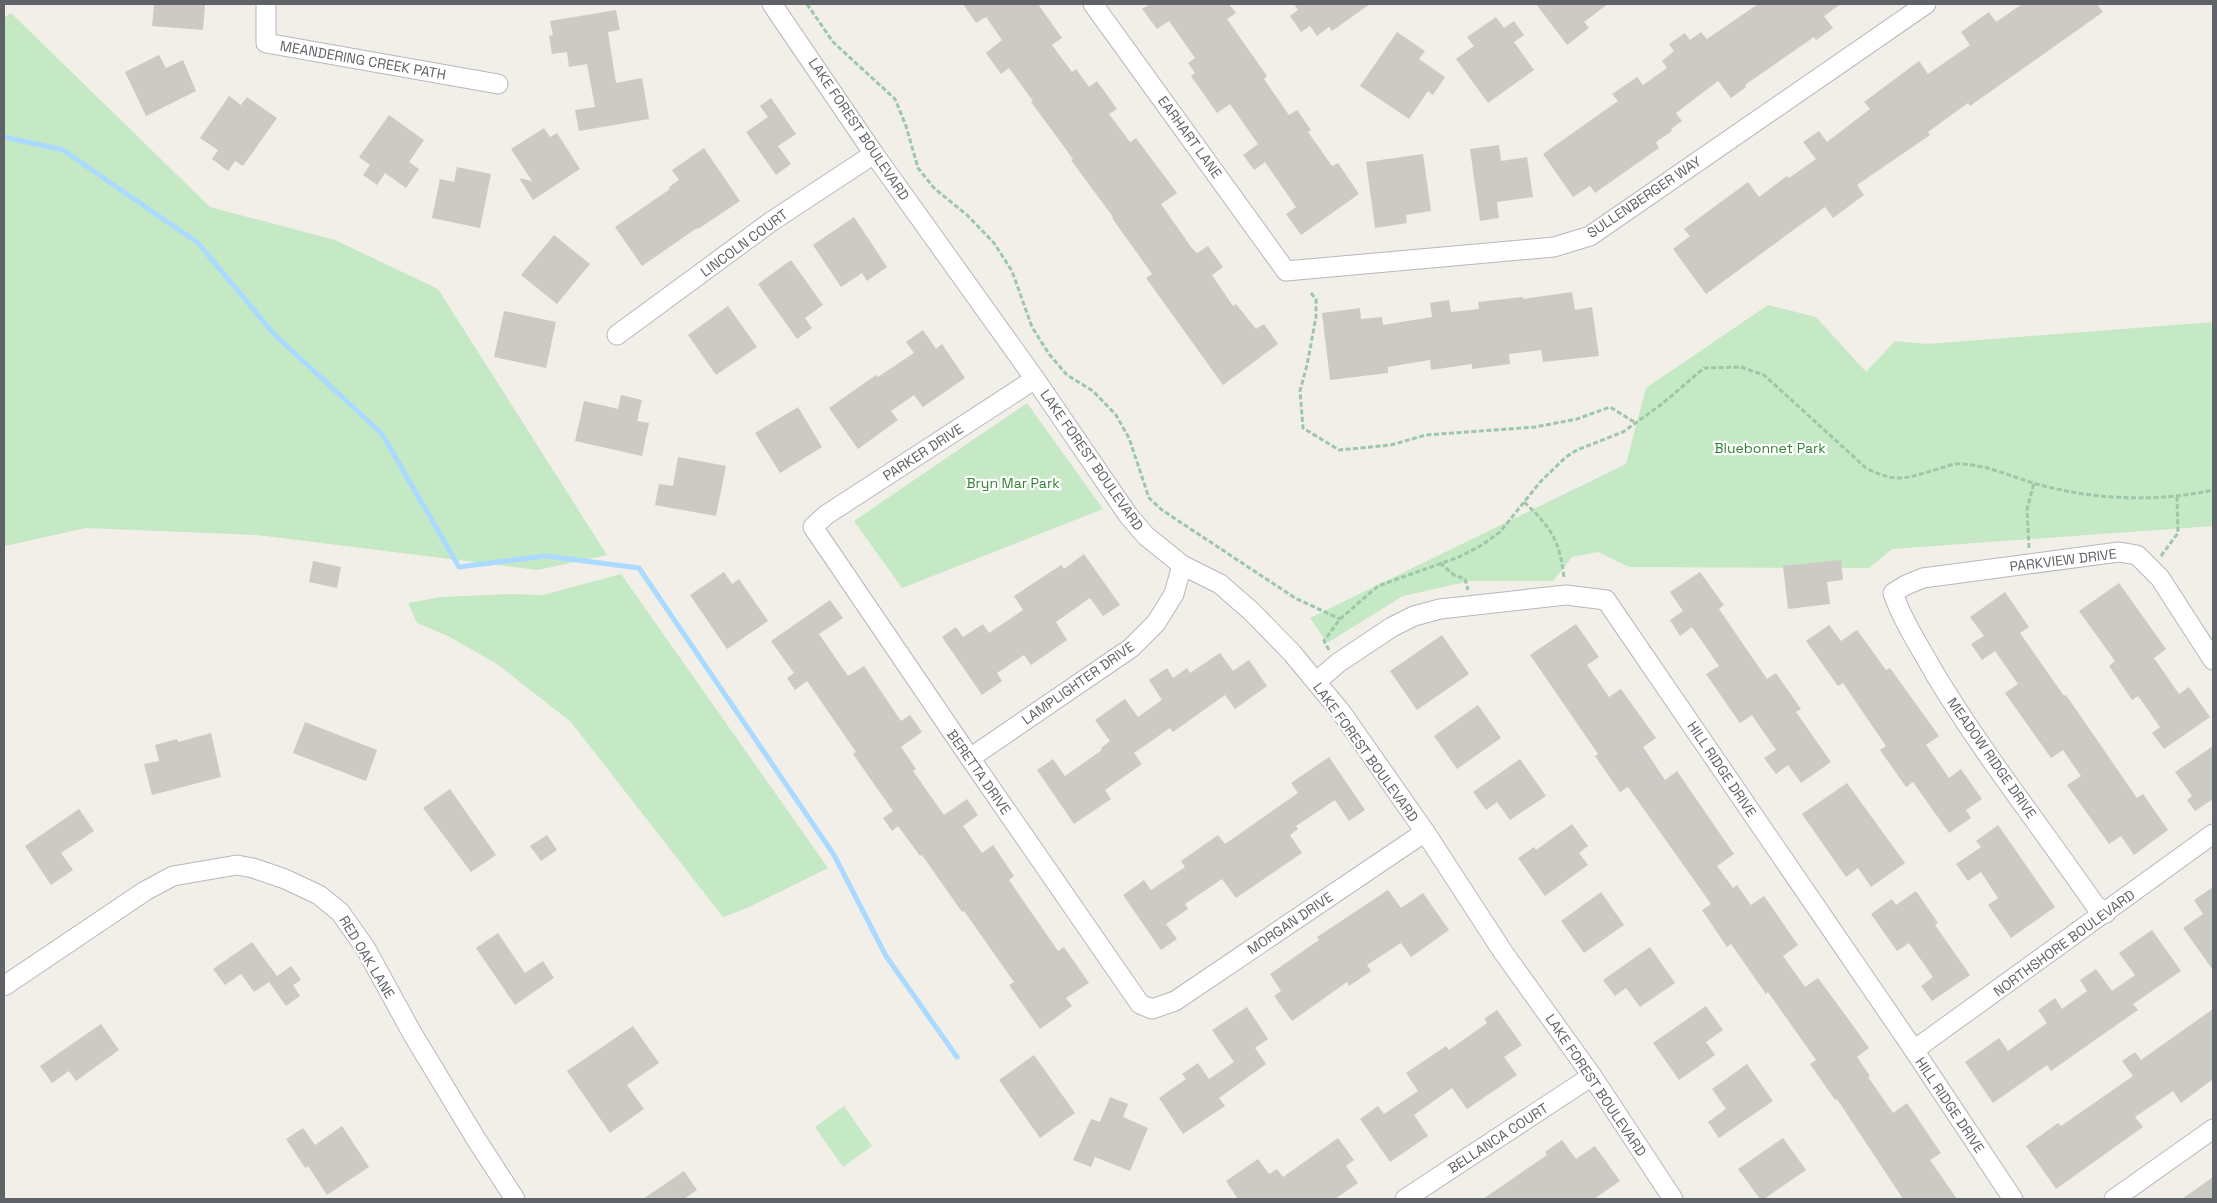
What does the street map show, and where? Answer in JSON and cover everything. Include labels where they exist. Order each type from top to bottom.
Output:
[{"type":"street","name":"MEANDERING CREEK PATH","points":[[266,4],[266,43],[498,84]]},
{"type":"street","name":"LAKE FOREST BOULEVARD","points":[[772,4],[874,154],[1128,515],[1146,536],[1182,566],[1220,584],[1251,611],[1292,653],[1341,712],[1425,832],[1503,952],[1592,1076],[1673,1199]]},
{"type":"street","name":"EARHART LANE","points":[[1093,4],[1286,271]]},
{"type":"street","name":"SULLENBERGER WAY","points":[[1286,271],[1554,246],[1590,236],[1926,4]]},
{"type":"street","name":"LINCOLN COURT","points":[[617,335],[772,221],[874,154]]},
{"type":"street","name":"PARKER DRIVE","points":[[813,527],[826,514],[1034,379]]},
{"type":"street","name":"BERETTA DRIVE","points":[[813,527],[1134,996],[1140,1004],[1152,1009]]},
{"type":"street","name":"PARKVIEW DRIVE","points":[[1894,593],[1906,585],[1923,578],[2119,552],[2137,555],[2160,578],[2213,660]]},
{"type":"street","name":"LAMPLIGHTER DRIVE","points":[[970,758],[1131,648],[1156,623],[1174,594],[1182,566]]},
{"type":"street","name":"MEADOW RIDGE DRIVE","points":[[1894,593],[1899,610],[1909,629],[1954,704],[2096,905],[2106,913]]},
{"type":"street","name":"HILL RIDGE DRIVE","points":[[1316,682],[1338,663],[1392,626],[1414,616],[1440,609],[1566,595],[1606,600],[1914,1050],[2013,1199]]},
{"type":"street","name":"MORGAN DRIVE","points":[[1152,1009],[1175,1001],[1425,832]]},
{"type":"street","name":"NORTHSHORE BOULEVARD","points":[[1914,1050],[2213,834]]},
{"type":"street","name":"RED OAK LANE","points":[[4,986],[145,891],[172,876],[237,865],[253,868],[285,879],[319,895],[340,912],[366,949],[412,1033],[476,1139],[516,1199]]},
{"type":"street","name":"BELLANCA COURT","points":[[1405,1199],[1592,1076]]},
{"type":"street","points":[[2114,1199],[2213,1129]]},
{"type":"path","points":[[807,4],[833,42],[895,99],[906,126],[918,168],[934,188],[967,215],[994,243],[1012,271],[1032,327],[1049,354],[1067,375],[1094,391],[1116,415],[1129,438],[1148,498],[1162,510],[1287,593],[1340,618]]},
{"type":"path","points":[[1311,293],[1316,299],[1316,316],[1300,391],[1303,428],[1339,450],[1391,445],[1426,435],[1535,427],[1577,418],[1610,407],[1636,423]]},
{"type":"path","points":[[1338,663],[1324,641],[1340,618],[1378,586],[1459,557],[1488,540],[1500,532],[1541,481],[1566,457],[1577,450],[1623,432],[1662,404],[1698,371],[1717,366],[1741,367],[1764,375],[1866,468],[1884,477],[1896,479],[1958,463],[1983,466],[2034,483],[2066,491],[2127,498],[2177,497],[2213,490]]},
{"type":"path","points":[[2032,564],[2027,509],[2034,483]]},
{"type":"path","points":[[2152,570],[2178,533],[2177,497]]},
{"type":"path","points":[[1524,502],[1545,522],[1557,542],[1563,563],[1566,595]]},
{"type":"path","points":[[1440,563],[1454,575],[1465,579],[1473,605]]},
{"type":"green space","points":[[11,13],[210,207],[335,240],[438,289],[607,555],[538,570],[257,535],[86,528],[5,546],[4,18]]},
{"type":"green space","name":"Bluebonnet Park","points":[[1768,305],[1816,317],[1866,372],[1895,341],[1927,344],[2213,322],[2213,526],[1892,549],[1869,568],[1629,567],[1598,552],[1572,557],[1553,581],[1470,581],[1403,596],[1327,643],[1310,618],[1626,464],[1646,388]]},
{"type":"green space","name":"Bryn Mar Park","points":[[1027,403],[1103,509],[902,588],[854,521]]},
{"type":"green space","points":[[621,574],[828,868],[747,908],[723,917],[571,722],[497,664],[448,636],[417,623],[408,603],[441,597],[510,594],[543,595]]},
{"type":"green space","points":[[844,1106],[872,1146],[843,1167],[815,1127]]},
{"type":"building","points":[[154,4],[205,4],[203,30],[152,26]]},
{"type":"building","points":[[963,4],[1038,4],[1062,38],[1052,45],[1072,72],[1076,69],[1089,87],[1097,81],[1117,109],[1109,114],[1130,142],[1136,138],[1177,193],[1161,204],[1191,247],[1197,253],[1208,246],[1223,267],[1212,275],[1233,306],[1236,304],[1256,329],[1264,324],[1278,344],[1223,385],[1146,278],[1152,274],[1071,160],[1073,159],[1031,102],[1033,101],[1009,68],[1001,74],[986,53],[1002,40],[986,17],[976,23]]},
{"type":"building","points":[[1150,4],[1229,4],[1236,13],[1227,19],[1267,76],[1264,79],[1289,115],[1297,110],[1311,130],[1308,132],[1332,166],[1338,163],[1359,194],[1301,235],[1286,214],[1296,207],[1265,162],[1254,170],[1243,155],[1258,144],[1230,104],[1217,113],[1191,76],[1195,73],[1188,63],[1195,58],[1169,21],[1157,29],[1142,9]]},
{"type":"building","points":[[1294,4],[1370,4],[1332,31],[1329,27],[1317,36],[1310,26],[1301,32],[1290,16],[1298,10]]},
{"type":"building","points":[[1536,4],[1608,4],[1584,22],[1589,28],[1567,45]]},
{"type":"building","points":[[1758,4],[1841,4],[1824,16],[1833,28],[1816,40],[1814,37],[1745,85],[1746,87],[1731,98],[1718,81],[1676,113],[1682,121],[1656,142],[1659,148],[1595,193],[1590,186],[1573,197],[1543,154],[1618,101],[1612,94],[1637,77],[1643,85],[1667,68],[1662,61],[1674,51],[1669,44],[1685,33],[1690,40],[1701,32],[1707,39]]},
{"type":"building","points":[[2022,4],[2097,4],[2103,12],[1970,106],[1968,103],[1928,132],[1930,135],[1857,185],[1864,195],[1833,218],[1825,207],[1706,294],[1673,249],[1690,236],[1684,229],[1748,182],[1759,197],[1787,176],[1789,178],[1816,159],[1803,142],[1819,131],[1827,142],[1870,109],[1864,102],[1919,61],[1928,74],[1970,45],[1961,32],[1989,12],[1996,22]]},
{"type":"building","points":[[616,10],[620,30],[608,32],[616,83],[642,78],[649,119],[579,131],[575,110],[595,107],[587,64],[569,67],[567,52],[552,54],[549,36],[553,35],[550,21]]},
{"type":"building","points":[[1496,17],[1504,28],[1514,21],[1524,35],[1514,42],[1534,70],[1488,103],[1456,59],[1474,46],[1467,37]]},
{"type":"building","points":[[1397,32],[1425,51],[1419,59],[1445,77],[1433,95],[1428,91],[1409,119],[1360,86]]},
{"type":"building","points":[[159,55],[166,68],[183,60],[196,91],[146,116],[125,72]]},
{"type":"building","points":[[229,96],[241,105],[247,97],[277,118],[243,166],[235,161],[228,171],[212,159],[218,150],[200,138]]},
{"type":"building","points":[[771,98],[796,134],[778,146],[791,164],[776,175],[746,132],[768,117],[760,106]]},
{"type":"building","points":[[389,115],[424,140],[409,162],[419,169],[406,188],[385,173],[377,185],[363,175],[370,165],[359,157]]},
{"type":"building","points":[[544,128],[550,137],[557,133],[580,169],[533,200],[519,178],[532,181],[511,149]]},
{"type":"building","points":[[1499,145],[1501,161],[1527,157],[1533,197],[1497,202],[1499,218],[1480,221],[1470,149]]},
{"type":"building","points":[[704,148],[740,201],[642,266],[615,227],[670,189],[669,187],[679,180],[672,170]]},
{"type":"building","points":[[1423,154],[1431,211],[1406,215],[1407,223],[1375,228],[1366,162]]},
{"type":"building","points":[[457,167],[491,174],[480,228],[432,218],[440,179],[454,182]]},
{"type":"building","points":[[854,217],[887,267],[867,281],[862,273],[841,287],[813,245]]},
{"type":"building","points":[[554,235],[590,264],[557,304],[521,275]]},
{"type":"building","points":[[791,260],[823,305],[805,318],[812,328],[797,339],[758,284]]},
{"type":"building","points":[[1572,292],[1575,310],[1592,307],[1599,356],[1543,362],[1541,350],[1509,354],[1510,364],[1472,369],[1472,364],[1431,370],[1430,360],[1388,367],[1388,373],[1330,380],[1322,313],[1360,308],[1361,319],[1382,317],[1383,325],[1432,317],[1430,303],[1449,300],[1451,312],[1479,309],[1478,302],[1523,297],[1523,299]]},
{"type":"building","points":[[728,306],[757,347],[716,375],[688,335]]},
{"type":"building","points":[[504,311],[556,322],[546,368],[494,357]]},
{"type":"building","points":[[923,330],[936,349],[942,344],[965,378],[923,407],[914,395],[891,411],[898,420],[858,449],[829,408],[876,375],[878,377],[914,353],[906,342]]},
{"type":"building","points":[[621,395],[642,400],[637,421],[649,423],[642,456],[575,441],[584,401],[618,409]]},
{"type":"building","points":[[798,407],[822,447],[780,473],[755,433]]},
{"type":"building","points":[[678,457],[726,466],[716,516],[655,505],[659,484],[673,486]]},
{"type":"building","points":[[1084,554],[1120,605],[1103,616],[1090,598],[1056,622],[1067,640],[1031,665],[1024,655],[997,673],[1002,681],[982,695],[942,637],[956,627],[963,637],[983,624],[989,633],[1023,610],[1014,596],[1061,565],[1064,569]]},
{"type":"building","points":[[1841,560],[1843,580],[1827,582],[1830,604],[1788,609],[1783,566]]},
{"type":"building","points":[[313,561],[341,567],[337,588],[309,582]]},
{"type":"building","points":[[724,572],[732,584],[739,579],[768,621],[727,649],[690,595]]},
{"type":"building","points":[[1700,572],[1724,605],[1719,609],[1767,679],[1776,673],[1801,709],[1796,712],[1831,762],[1801,783],[1788,765],[1776,774],[1764,758],[1776,750],[1752,715],[1740,723],[1706,674],[1719,666],[1692,627],[1680,636],[1670,620],[1683,611],[1670,592]]},
{"type":"building","points":[[2119,583],[2166,649],[2154,658],[2179,694],[2189,687],[2210,717],[2164,749],[2152,733],[2160,727],[2138,696],[2132,700],[2109,666],[2115,661],[2079,611]]},
{"type":"building","points":[[2005,592],[2029,627],[2020,633],[2064,696],[2066,695],[2137,798],[2143,794],[2168,830],[2134,855],[2121,836],[2109,844],[2067,785],[2081,776],[2063,750],[2051,758],[2005,693],[2018,684],[1995,651],[1982,660],[1971,644],[1984,636],[1970,617]]},
{"type":"building","points":[[830,600],[843,618],[819,634],[848,676],[864,666],[901,721],[910,715],[922,732],[901,747],[916,769],[913,771],[944,815],[967,799],[978,815],[963,826],[982,853],[993,845],[1014,876],[1009,880],[1058,951],[1064,947],[1089,983],[1066,998],[1072,1006],[1040,1029],[1009,985],[1014,982],[964,911],[962,912],[922,855],[920,856],[898,826],[892,831],[883,818],[893,811],[853,754],[856,752],[807,681],[795,690],[787,678],[794,673],[771,641]]},
{"type":"building","points":[[1576,624],[1599,657],[1587,665],[1609,697],[1621,689],[1656,738],[1643,747],[1665,780],[1677,771],[1734,854],[1717,866],[1733,888],[1737,885],[1751,905],[1764,896],[1798,945],[1783,956],[1805,987],[1818,978],[1857,1031],[1869,1048],[1857,1057],[1870,1076],[1868,1077],[1893,1113],[1907,1103],[1941,1153],[1930,1160],[1957,1199],[1903,1199],[1837,1099],[1835,1100],[1810,1064],[1816,1060],[1768,992],[1766,994],[1731,944],[1727,947],[1702,910],[1711,904],[1628,787],[1620,792],[1595,756],[1598,754],[1530,655]]},
{"type":"building","points":[[1829,625],[1841,641],[1857,630],[1886,670],[1890,668],[1939,736],[1926,745],[1949,778],[1961,769],[1982,799],[1966,810],[1971,818],[1949,833],[1913,782],[1906,787],[1880,750],[1886,746],[1843,683],[1838,686],[1806,641]]},
{"type":"building","points":[[1442,635],[1469,674],[1417,710],[1390,671]]},
{"type":"building","points":[[1220,653],[1233,671],[1249,660],[1267,686],[1235,709],[1225,695],[1173,732],[1170,728],[1134,753],[1142,764],[1105,790],[1111,799],[1074,824],[1037,770],[1053,759],[1065,776],[1102,750],[1101,748],[1110,741],[1095,720],[1125,699],[1138,717],[1162,700],[1149,680],[1167,668],[1173,678],[1187,668],[1190,673]]},
{"type":"building","points":[[1478,705],[1501,738],[1457,769],[1434,736]]},
{"type":"building","points":[[305,722],[377,750],[366,781],[293,753]]},
{"type":"building","points":[[211,733],[221,777],[152,795],[144,764],[159,761],[155,745],[177,739],[178,742]]},
{"type":"building","points":[[2213,746],[2213,799],[2195,811],[2187,800],[2192,796],[2175,772]]},
{"type":"building","points":[[1329,757],[1365,810],[1349,821],[1335,800],[1296,826],[1298,829],[1290,835],[1302,853],[1236,898],[1222,879],[1185,904],[1188,909],[1166,924],[1177,939],[1161,950],[1123,895],[1144,880],[1151,890],[1185,867],[1181,861],[1218,835],[1225,844],[1298,793],[1291,783]]},
{"type":"building","points":[[1520,759],[1546,796],[1510,820],[1497,802],[1486,810],[1473,792]]},
{"type":"building","points":[[1847,783],[1905,863],[1871,887],[1858,868],[1846,877],[1802,814]]},
{"type":"building","points":[[450,789],[496,855],[471,872],[423,808]]},
{"type":"building","points":[[79,809],[94,831],[61,853],[73,870],[51,885],[25,846]]},
{"type":"building","points":[[1572,824],[1588,846],[1579,853],[1588,865],[1545,896],[1518,858],[1534,847],[1536,850]]},
{"type":"building","points":[[1998,825],[2055,907],[2011,938],[1988,905],[1998,898],[1981,872],[1968,881],[1956,864],[1981,847],[1976,841]]},
{"type":"building","points":[[547,835],[557,850],[541,861],[530,846]]},
{"type":"building","points":[[2213,887],[2213,970],[2183,928],[2203,914],[2194,900]]},
{"type":"building","points":[[1388,890],[1401,908],[1423,893],[1449,930],[1411,957],[1401,943],[1367,965],[1371,971],[1349,986],[1347,982],[1292,1021],[1274,996],[1281,991],[1270,974],[1319,940],[1317,937]]},
{"type":"building","points":[[1916,891],[1938,923],[1935,925],[1970,975],[1932,1001],[1921,986],[1933,977],[1909,943],[1897,951],[1871,914],[1892,899],[1896,905]]},
{"type":"building","points":[[1601,892],[1624,925],[1584,953],[1561,921]]},
{"type":"building","points":[[2152,930],[2181,971],[2133,1004],[2138,1010],[2051,1071],[2047,1065],[1993,1103],[1965,1062],[1999,1038],[2008,1051],[2047,1023],[2038,1010],[2055,998],[2062,1009],[2087,991],[2080,980],[2096,969],[2112,991],[2135,975],[2119,953]]},
{"type":"building","points":[[498,933],[525,973],[543,961],[554,978],[515,1005],[476,948]]},
{"type":"building","points":[[252,942],[277,976],[291,966],[301,980],[293,985],[300,996],[286,1006],[269,982],[254,992],[241,974],[225,985],[213,969]]},
{"type":"building","points":[[1650,947],[1675,983],[1640,1007],[1626,988],[1615,996],[1603,980]]},
{"type":"building","points":[[1706,1006],[1723,1030],[1706,1042],[1715,1055],[1679,1080],[1653,1043]]},
{"type":"building","points":[[1247,1007],[1268,1039],[1255,1048],[1266,1064],[1219,1098],[1225,1106],[1183,1134],[1159,1098],[1186,1079],[1182,1074],[1198,1063],[1209,1079],[1234,1062],[1212,1030]]},
{"type":"building","points":[[2213,1009],[2213,1079],[2181,1103],[2173,1091],[2135,1117],[2143,1127],[2056,1189],[2026,1146],[2058,1123],[2061,1126],[2133,1076],[2122,1061],[2135,1052],[2141,1060]]},
{"type":"building","points":[[1497,1010],[1522,1045],[1504,1057],[1517,1075],[1467,1109],[1452,1088],[1414,1115],[1428,1136],[1390,1162],[1360,1119],[1378,1106],[1384,1114],[1418,1091],[1406,1073],[1446,1046],[1449,1050],[1487,1023],[1484,1019]]},
{"type":"building","points":[[101,1024],[119,1050],[76,1081],[69,1071],[52,1083],[40,1066]]},
{"type":"building","points":[[633,1026],[659,1063],[627,1085],[644,1109],[610,1133],[567,1071]]},
{"type":"building","points":[[1034,1055],[1075,1113],[1040,1138],[999,1080]]},
{"type":"building","points":[[1747,1064],[1773,1101],[1719,1138],[1708,1122],[1726,1109],[1712,1089]]},
{"type":"building","points":[[1110,1097],[1128,1104],[1123,1117],[1148,1128],[1130,1171],[1095,1157],[1091,1167],[1073,1160],[1091,1119],[1100,1122]]},
{"type":"building","points":[[342,1126],[369,1167],[327,1195],[308,1166],[305,1168],[286,1139],[303,1128],[315,1145]]},
{"type":"building","points":[[1338,1138],[1354,1160],[1346,1166],[1358,1183],[1335,1199],[1238,1199],[1226,1181],[1258,1159],[1269,1174],[1277,1169],[1283,1177]]},
{"type":"building","points":[[1783,1138],[1806,1170],[1764,1199],[1760,1199],[1738,1169]]},
{"type":"building","points":[[1562,1140],[1576,1159],[1595,1146],[1620,1181],[1594,1199],[1483,1199],[1547,1155],[1545,1152]]},
{"type":"building","points":[[684,1171],[697,1190],[684,1199],[643,1199]]},
{"type":"building","points":[[2213,1177],[2213,1199],[2182,1199]]},
{"type":"waterway","points":[[4,137],[63,150],[198,243],[274,334],[382,434],[459,567],[546,556],[639,568],[834,855],[886,956],[957,1057]]}]
